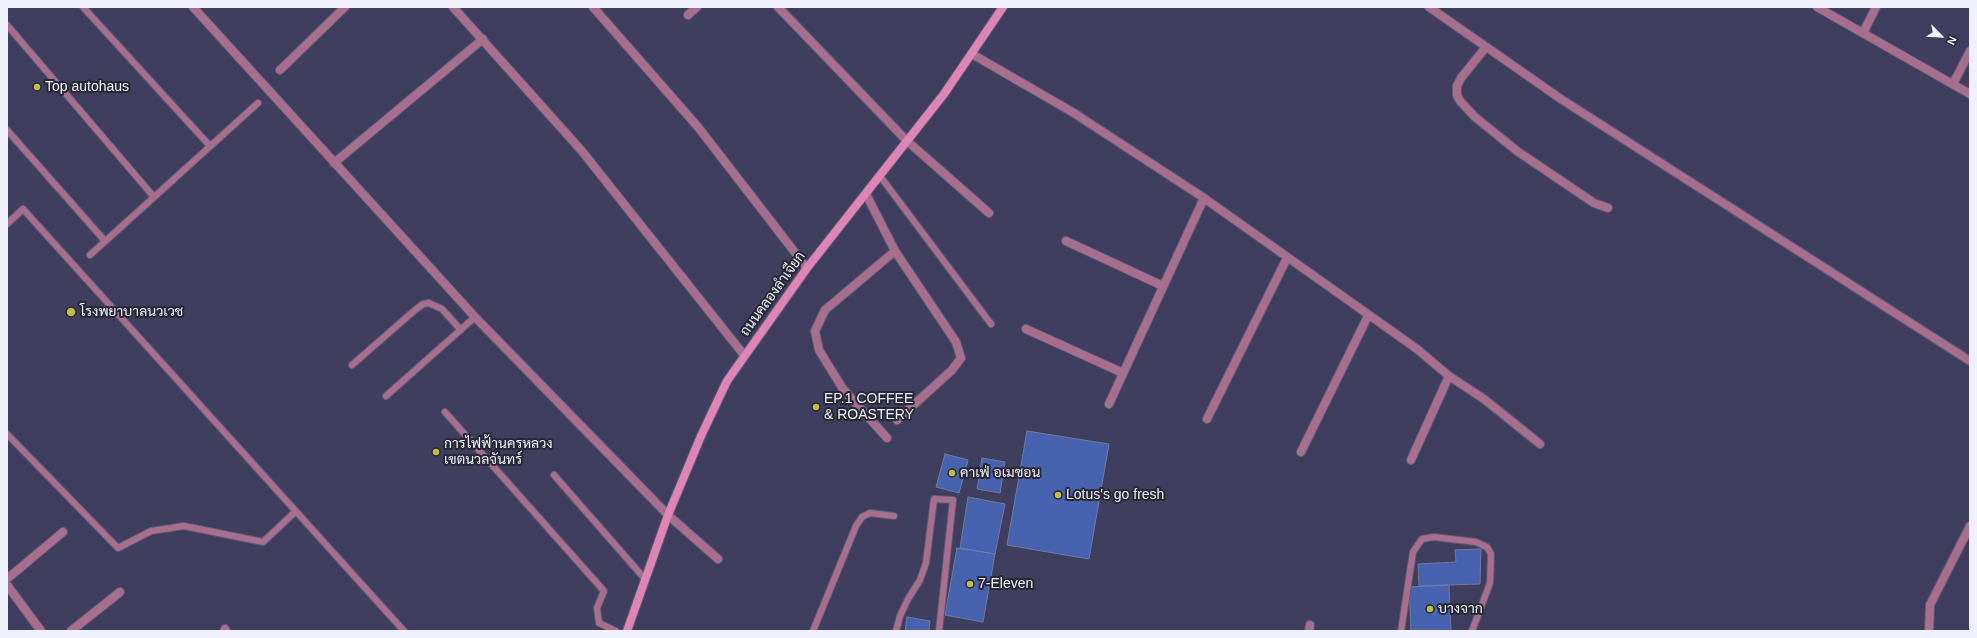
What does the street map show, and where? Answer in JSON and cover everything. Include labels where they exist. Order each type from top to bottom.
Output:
[{"type":"street","points":[[193,7],[334,164],[475,317],[668,515],[718,559]]},
{"type":"street","points":[[280,70],[345,7]]},
{"type":"street","points":[[453,7],[581,150],[744,355]]},
{"type":"street","points":[[593,7],[698,127],[807,268]]},
{"type":"street","points":[[688,15],[697,7]]},
{"type":"street","points":[[778,7],[906,140],[989,213]]},
{"type":"street","name":"ถนนคลองลำเจียก","points":[[627,631],[668,515],[704,429],[727,381],[807,268],[880,176],[906,140],[944,94],[1003,7]]},
{"type":"street","points":[[1429,7],[1561,99],[1970,360]]},
{"type":"street","points":[[1817,7],[1970,94]]},
{"type":"street","points":[[1863,33],[1876,7]]},
{"type":"street","points":[[334,164],[482,39]]},
{"type":"street","points":[[1486,47],[1466,70],[1457,86],[1457,95],[1463,104],[1516,152],[1594,203],[1608,208]]},
{"type":"street","points":[[1953,84],[1970,51]]},
{"type":"street","points":[[972,54],[1074,113],[1204,198],[1368,316],[1417,349],[1448,376],[1484,400],[1540,444]]},
{"type":"street","points":[[866,194],[895,251],[956,342],[961,358],[952,370],[896,420]]},
{"type":"street","points":[[1109,404],[1204,198]]},
{"type":"street","points":[[1066,241],[1163,286]]},
{"type":"street","points":[[887,438],[843,388],[819,350],[815,331],[825,310],[895,251]]},
{"type":"street","points":[[1207,419],[1287,258]]},
{"type":"street","points":[[1301,452],[1368,316]]},
{"type":"street","points":[[1026,329],[1123,373]]},
{"type":"street","points":[[1411,460],[1448,376]]},
{"type":"street","points":[[1928,631],[1930,605],[1970,526]]},
{"type":"street","points":[[7,579],[63,532]]},
{"type":"street","points":[[7,585],[41,631]]},
{"type":"street","points":[[70,631],[120,592]]},
{"type":"lane","points":[[83,7],[210,146]]},
{"type":"lane","points":[[7,25],[154,197]]},
{"type":"lane","points":[[90,255],[258,103]]},
{"type":"lane","points":[[7,130],[105,242]]},
{"type":"lane","points":[[880,176],[991,324]]},
{"type":"lane","points":[[7,224],[23,209],[404,631]]},
{"type":"lane","points":[[352,365],[423,304],[428,303],[442,309],[460,330]]},
{"type":"lane","points":[[386,396],[475,317]]},
{"type":"lane","points":[[445,412],[604,591],[597,608],[599,623],[616,631]]},
{"type":"lane","points":[[7,434],[118,548],[151,531],[184,526],[263,542],[296,511]]},
{"type":"lane","points":[[554,474],[645,579]]},
{"type":"lane","points":[[896,631],[900,616],[908,599],[920,580],[926,563],[934,499],[953,500],[939,631]]},
{"type":"lane","points":[[813,631],[856,526],[862,516],[870,513],[894,516]]},
{"type":"lane","points":[[1401,631],[1413,552],[1422,539],[1434,537],[1476,542],[1487,547],[1491,554],[1490,583],[1472,631]]},
{"type":"building","name":"Lotus's go fresh","points":[[1027,431],[1109,444],[1089,559],[1007,545]]},
{"type":"building","name":"คาเฟ่ อเมซอน","points":[[945,454],[968,460],[959,493],[936,487]]},
{"type":"building","points":[[982,458],[1005,462],[1000,493],[977,489]]},
{"type":"building","points":[[968,497],[1005,504],[995,554],[960,548]]},
{"type":"building","name":"7-Eleven","points":[[957,548],[995,554],[983,622],[945,615]]},
{"type":"building","points":[[1481,549],[1480,584],[1419,586],[1418,564],[1456,562],[1455,550]]},
{"type":"building","name":"บางจาก","points":[[1449,585],[1451,631],[1411,631],[1409,587]]},
{"type":"building","points":[[907,617],[930,621],[929,631],[905,631]]},
{"type":"place","name":"Top autohaus","points":[[37,87]]},
{"type":"place","name":"โรงพยาบาลนวเวช","points":[[71,312]]},
{"type":"place","name":"EP.1 COFFEE & ROASTERY","points":[[816,407]]},
{"type":"place","name":"การไฟฟ้านครหลวง เขตนวลจันทร์","points":[[436,452]]},
{"type":"place","name":"คาเฟ่ อเมซอน","points":[[952,473]]},
{"type":"place","name":"Lotus's go fresh","points":[[1058,495]]},
{"type":"place","name":"7-Eleven","points":[[970,584]]},
{"type":"place","name":"บางจาก","points":[[1430,609]]}]
